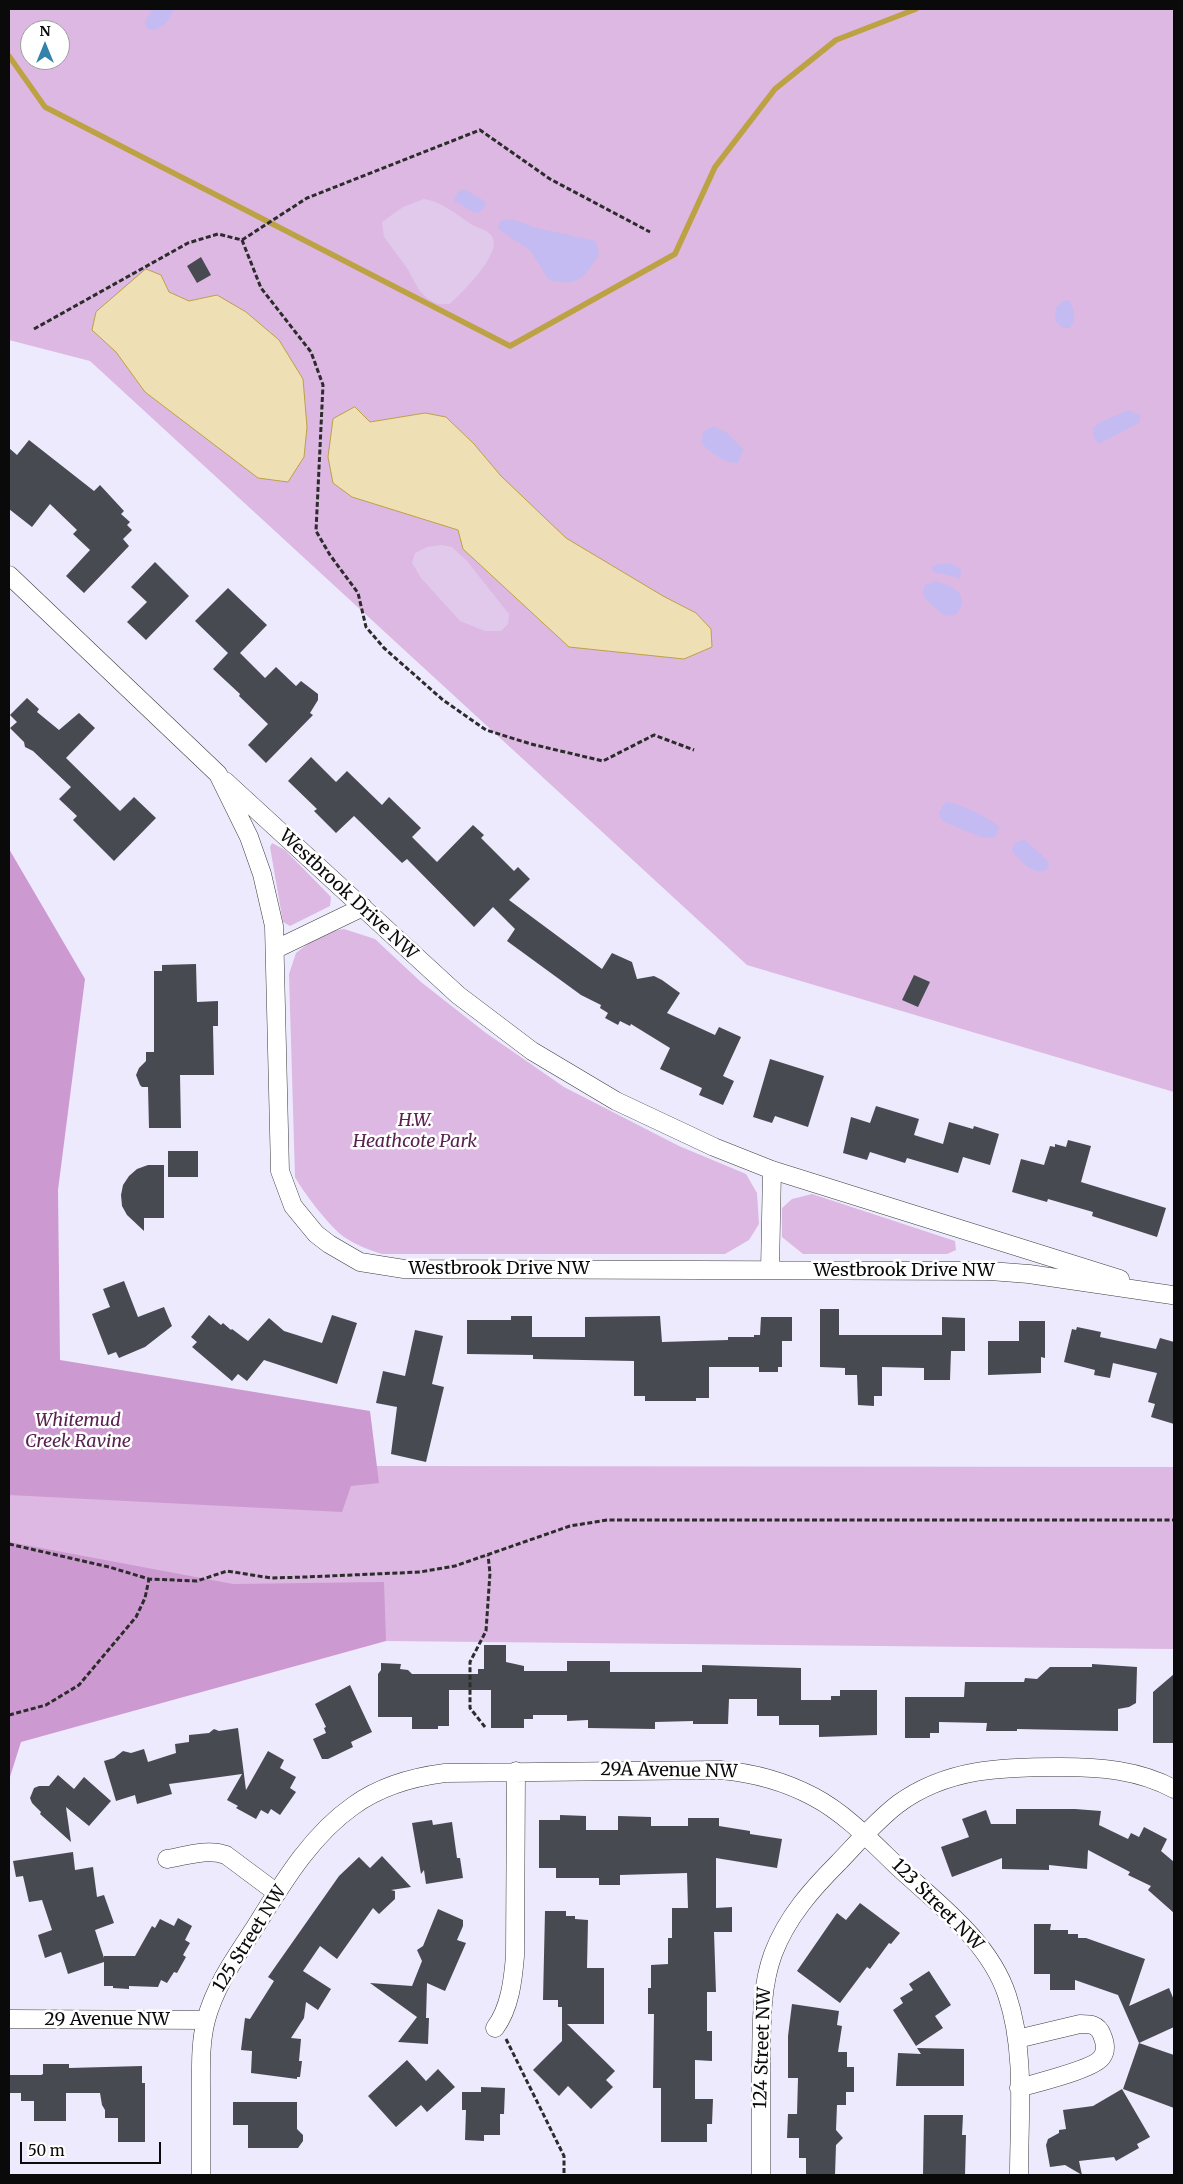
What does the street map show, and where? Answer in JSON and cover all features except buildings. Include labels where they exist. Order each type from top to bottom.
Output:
[{"type":"street","name":"Westbrook Drive NW","points":[[9,575],[218,774],[458,995],[532,1051],[616,1101],[714,1147],[772,1170],[1173,1295]]},
{"type":"street","name":"Westbrook Drive NW","points":[[218,774],[256,856],[269,903],[276,949],[280,1171],[293,1206],[316,1234],[344,1254],[360,1262],[404,1269],[990,1271],[1029,1274],[1173,1295]]},
{"type":"street","points":[[276,949],[362,907]]},
{"type":"street","points":[[770,1270],[772,1170]]},
{"type":"street","name":"124 Street NW","points":[[761,2175],[762,2014],[763,1994],[768,1969],[785,1930],[799,1906],[815,1886],[883,1817],[911,1795],[938,1782],[975,1771],[1020,1767],[1106,1769],[1150,1778],[1174,1789]]},
{"type":"street","name":"29A Avenue NW","points":[[369,1796],[408,1780],[428,1775],[463,1772],[720,1770],[772,1778],[816,1798],[865,1835]]},
{"type":"street","points":[[497,2025],[509,1994],[515,1956],[516,1771]]},
{"type":"street","name":"125 Street NW","points":[[201,2175],[201,2057],[206,2020],[222,1980],[277,1893],[323,1832],[353,1806],[369,1796]]},
{"type":"street","name":"123 Street NW","points":[[865,1835],[961,1926],[989,1958],[1000,1976],[1008,1997],[1017,2039],[1019,2088],[1018,2175]]},
{"type":"street","points":[[167,1859],[211,1851],[226,1854],[277,1893]]},
{"type":"street","name":"29 Avenue NW","points":[[9,2020],[206,2020]]},
{"type":"street","points":[[1017,2039],[1080,2024],[1090,2024],[1097,2027],[1105,2042],[1102,2058],[1087,2068],[1019,2088]]},
{"type":"path","points":[[34,328],[188,243],[218,234],[242,240],[307,198],[480,130],[550,179],[650,232]]},
{"type":"path","points":[[242,240],[261,288],[311,352],[323,385],[316,530],[330,555],[358,593],[366,627],[378,641],[443,700],[486,730],[531,744],[603,761],[654,735],[694,750]]},
{"type":"path","points":[[9,1544],[109,1567],[149,1579],[197,1581],[226,1571],[271,1578],[420,1572],[455,1566],[488,1556],[570,1526],[607,1520],[1174,1520]]},
{"type":"path","points":[[485,1727],[470,1708],[470,1662],[486,1631],[490,1573],[488,1556]]},
{"type":"path","points":[[9,1715],[46,1705],[80,1685],[136,1617],[145,1598],[149,1579]]},
{"type":"path","points":[[497,2025],[564,2156],[564,2175]]},
{"type":"green space","points":[[9,9],[1174,9],[1174,1092],[747,965],[90,361],[9,340]]},
{"type":"green space","points":[[272,843],[285,850],[331,897],[330,906],[290,926],[283,922],[270,847]]},
{"type":"green space","name":"Whitemud Creek Ravine","points":[[9,849],[85,979],[58,1190],[60,1360],[370,1411],[379,1483],[351,1486],[342,1512],[9,1495]]},
{"type":"green space","name":"H.W. Heathcote Park","points":[[344,929],[375,939],[421,982],[486,1033],[564,1087],[679,1146],[746,1174],[757,1193],[759,1224],[749,1240],[725,1254],[382,1254],[344,1237],[317,1209],[295,1177],[289,974],[296,953],[322,933]]},
{"type":"green space","points":[[812,1194],[955,1241],[956,1250],[947,1254],[803,1254],[782,1237],[782,1208],[792,1199]]},
{"type":"green space","points":[[377,1466],[1174,1467],[1174,1649],[386,1641],[9,1641],[9,1468],[377,1468]]},
{"type":"green space","points":[[9,1542],[233,1584],[384,1582],[386,1641],[21,1742],[9,1780]]},
{"type":"sand","points":[[153,9],[172,9],[173,11],[165,24],[151,30],[146,27],[145,21]]},
{"type":"sand","points":[[464,189],[486,202],[484,208],[478,213],[454,201],[458,192]]},
{"type":"sand","points":[[511,219],[537,228],[596,241],[599,255],[579,279],[567,282],[549,280],[530,250],[498,229],[500,221]]},
{"type":"sand","points":[[1065,300],[1070,301],[1074,312],[1070,328],[1063,328],[1055,321],[1056,307]]},
{"type":"sand","points":[[1128,410],[1140,415],[1140,422],[1099,444],[1093,436],[1093,428],[1101,422]]},
{"type":"sand","points":[[713,426],[727,433],[743,449],[738,463],[733,463],[718,456],[708,450],[701,442],[703,432]]},
{"type":"sand","points":[[950,563],[960,569],[961,575],[959,578],[933,572],[932,568],[934,565]]},
{"type":"sand","points":[[935,581],[952,588],[960,594],[962,603],[955,614],[944,614],[925,598],[923,590],[925,585]]},
{"type":"sand","points":[[946,802],[966,808],[995,824],[999,827],[995,837],[984,838],[944,822],[939,812]]},
{"type":"sand","points":[[1025,840],[1048,861],[1049,866],[1046,870],[1041,872],[1032,869],[1012,851],[1016,842]]},
{"type":"shaded area","points":[[424,199],[443,206],[471,224],[487,231],[494,242],[492,251],[480,271],[450,304],[438,304],[428,299],[419,290],[407,268],[384,237],[382,222],[403,207]]},
{"type":"shaded area","points":[[146,269],[161,275],[169,292],[189,301],[217,295],[246,312],[279,340],[303,379],[307,427],[304,457],[288,482],[258,478],[145,392],[116,352],[92,330],[96,312]]},
{"type":"shaded area","points":[[355,407],[370,422],[425,413],[446,417],[474,444],[501,476],[566,538],[663,596],[696,613],[711,629],[712,647],[684,659],[569,647],[463,549],[458,530],[352,497],[333,483],[328,457],[333,419]]},
{"type":"shaded area","points":[[442,545],[452,547],[467,561],[509,614],[508,624],[501,631],[485,631],[460,621],[421,578],[412,563],[415,553],[427,547]]},
{"type":"waterway","points":[[9,56],[45,107],[510,346],[675,254],[715,167],[775,89],[836,40],[916,9]]}]
